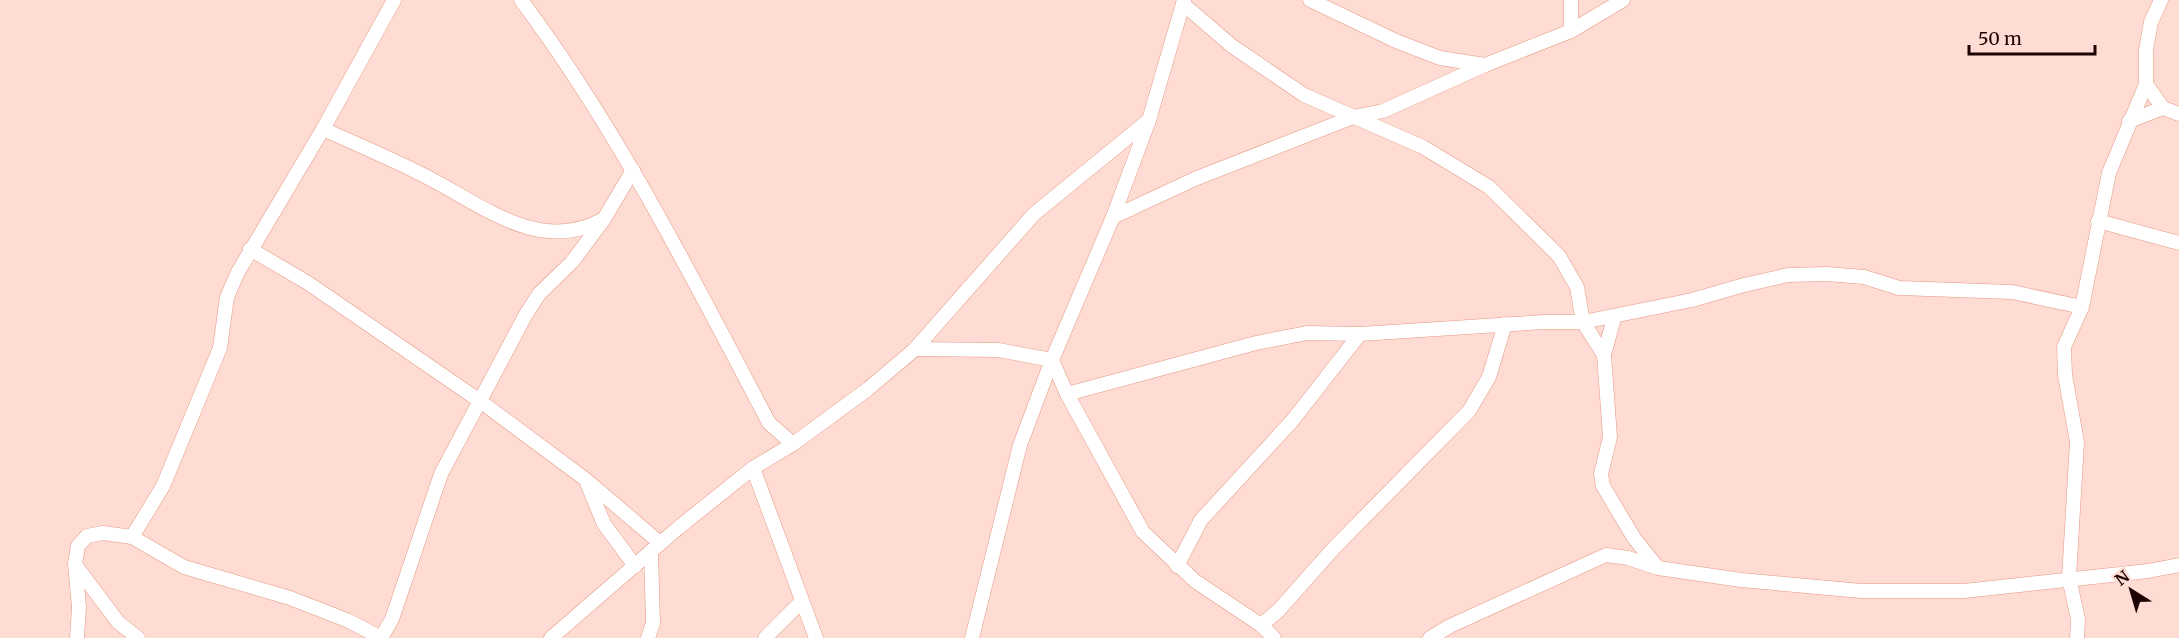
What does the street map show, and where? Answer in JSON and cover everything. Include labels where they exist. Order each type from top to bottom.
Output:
[{"type":"street","points":[[132,537],[164,486],[220,348],[227,297],[250,249],[322,129],[394,0]]},
{"type":"street","points":[[521,0],[558,49],[633,170],[769,423],[793,444]]},
{"type":"street","points":[[1310,0],[1396,41],[1440,58],[1485,65]]},
{"type":"street","points":[[1571,0],[1571,31]]},
{"type":"street","points":[[1113,217],[1197,178],[1353,117],[1383,111],[1485,65],[1571,31],[1623,0]]},
{"type":"street","points":[[2077,638],[2079,619],[2069,578],[2077,442],[2065,375],[2064,346],[2082,307],[2109,173],[2128,121],[2146,84],[2146,50],[2151,22],[2161,0]]},
{"type":"street","points":[[972,638],[1020,445],[1052,360],[1113,217],[1149,120],[1183,2],[1272,75],[1304,95],[1423,147],[1489,187],[1560,256],[1577,287],[1583,322],[1604,355]]},
{"type":"street","points":[[2146,84],[2163,108],[2179,114]]},
{"type":"street","points":[[2128,121],[2163,108]]},
{"type":"street","points":[[551,638],[656,547],[753,468],[793,444],[868,389],[915,348],[1034,214],[1149,120]]},
{"type":"street","points":[[322,129],[422,174],[524,227],[562,234],[582,230],[604,219]]},
{"type":"street","points":[[77,638],[79,607],[75,564],[78,546],[87,536],[103,533],[132,537],[184,567],[290,598],[349,621],[381,638],[392,619],[441,474],[480,401],[539,294],[572,262],[604,219],[633,170]]},
{"type":"street","points":[[2098,221],[2179,243]]},
{"type":"street","points":[[250,249],[308,283],[480,401],[585,478],[656,547],[652,623],[648,638]]},
{"type":"street","points":[[1067,394],[1256,343],[1306,333],[1360,334],[1505,324],[1583,322],[1614,318],[1777,278],[1827,273],[1864,277],[1899,288],[2012,292],[2082,307]]},
{"type":"street","points":[[1614,318],[1604,355],[1610,437],[1601,474],[1604,486],[1634,538],[1658,567]]},
{"type":"street","points":[[1261,625],[1278,611],[1333,549],[1469,411],[1488,377],[1505,324]]},
{"type":"street","points":[[1177,566],[1201,520],[1292,421],[1360,334]]},
{"type":"street","points":[[915,348],[998,350],[1052,360]]},
{"type":"street","points":[[1052,360],[1067,394],[1143,532],[1177,566],[1215,596],[1261,625],[1274,638]]},
{"type":"street","points":[[753,468],[816,638]]},
{"type":"street","points":[[585,478],[604,524],[635,566]]},
{"type":"street","points":[[1430,638],[1597,557],[1606,555],[1628,558],[1658,567],[1741,580],[1861,591],[1964,591],[2069,578],[2148,572],[2179,565]]},
{"type":"street","points":[[75,564],[118,622],[138,638]]},
{"type":"street","points":[[765,638],[802,601]]}]
